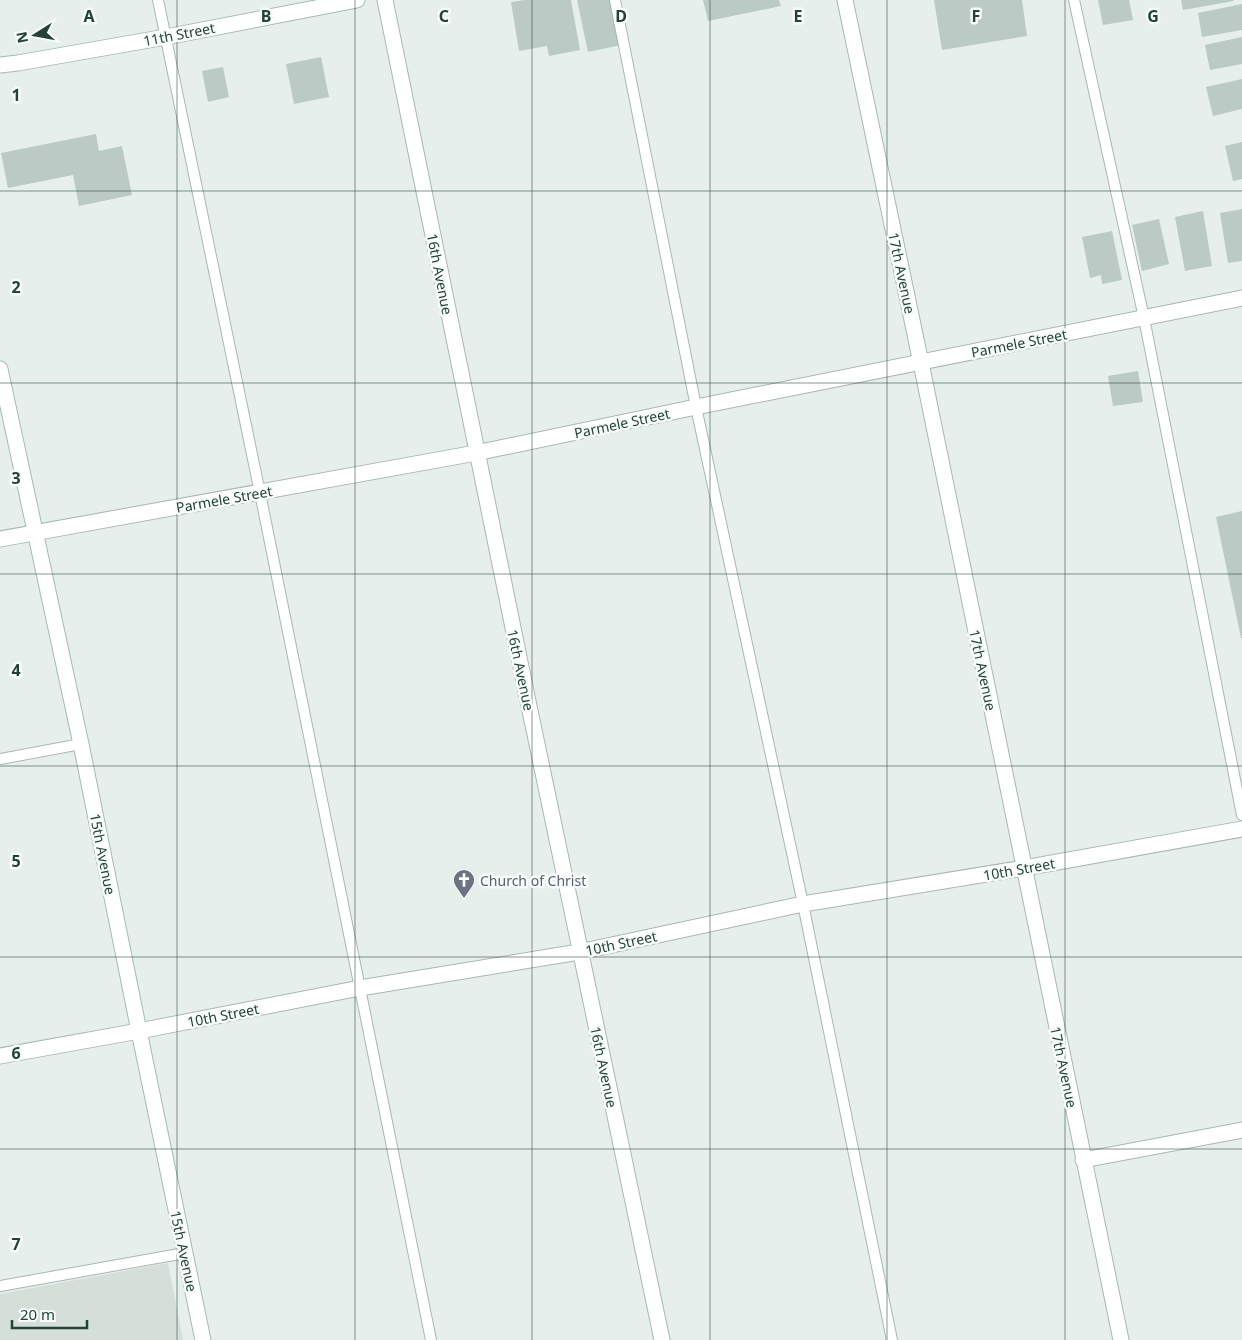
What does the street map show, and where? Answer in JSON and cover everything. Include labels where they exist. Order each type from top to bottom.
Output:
[{"type":"street","name":"11th Street","points":[[0,65],[18,64],[357,0]]},
{"type":"street","name":"16th Avenue","points":[[386,0],[476,453],[579,952],[662,1340]]},
{"type":"street","name":"17th Avenue","points":[[845,0],[1121,1340]]},
{"type":"street","name":"Parmele Street","points":[[0,539],[476,453],[1242,298]]},
{"type":"street","name":"15th Avenue","points":[[0,370],[81,744],[203,1340]]},
{"type":"street","name":"10th Street","points":[[0,1056],[360,988],[579,952],[803,904],[1024,868],[1242,829]]},
{"type":"street","points":[[1083,1160],[1242,1130]]},
{"type":"lane","points":[[158,0],[260,493],[431,1340]]},
{"type":"lane","points":[[615,0],[696,408],[803,904],[892,1340]]},
{"type":"lane","points":[[1074,0],[1144,318],[1242,814]]},
{"type":"lane","points":[[0,760],[81,744]]},
{"type":"lane","points":[[0,1286],[185,1253]]},
{"type":"shaded area","points":[[168,1263],[183,1340],[0,1340],[0,1294]]},
{"type":"building","points":[[525,0],[571,0],[580,50],[549,56],[547,46],[519,51],[511,2]]},
{"type":"building","points":[[577,0],[612,0],[621,45],[588,52]]},
{"type":"building","points":[[703,0],[779,0],[781,6],[708,21]]},
{"type":"building","points":[[934,0],[1022,0],[1027,36],[942,50]]},
{"type":"building","points":[[1098,0],[1129,0],[1133,20],[1103,25]]},
{"type":"building","points":[[1181,0],[1233,0],[1234,1],[1183,10]]},
{"type":"building","points":[[1242,4],[1242,30],[1202,37],[1198,13]]},
{"type":"building","points":[[1242,37],[1242,64],[1210,70],[1205,45]]},
{"type":"building","points":[[321,57],[329,97],[294,104],[286,64]]},
{"type":"building","points":[[223,67],[229,97],[208,102],[202,71]]},
{"type":"building","points":[[1242,79],[1242,109],[1213,116],[1206,87]]},
{"type":"building","points":[[96,134],[99,151],[122,146],[132,195],[79,206],[73,175],[8,188],[1,153]]},
{"type":"building","points":[[1242,142],[1242,179],[1233,181],[1225,146]]},
{"type":"building","points":[[1242,209],[1242,261],[1228,263],[1220,213]]},
{"type":"building","points":[[1203,211],[1212,266],[1185,271],[1175,217]]},
{"type":"building","points":[[1159,219],[1169,264],[1142,271],[1132,225]]},
{"type":"building","points":[[1112,231],[1122,280],[1102,284],[1101,275],[1090,278],[1082,237]]},
{"type":"building","points":[[1138,371],[1143,402],[1113,406],[1108,376]]},
{"type":"building","points":[[1242,511],[1242,638],[1241,638],[1216,517]]},
{"type":"place","name":"Church of Christ","points":[[464,899]]}]
